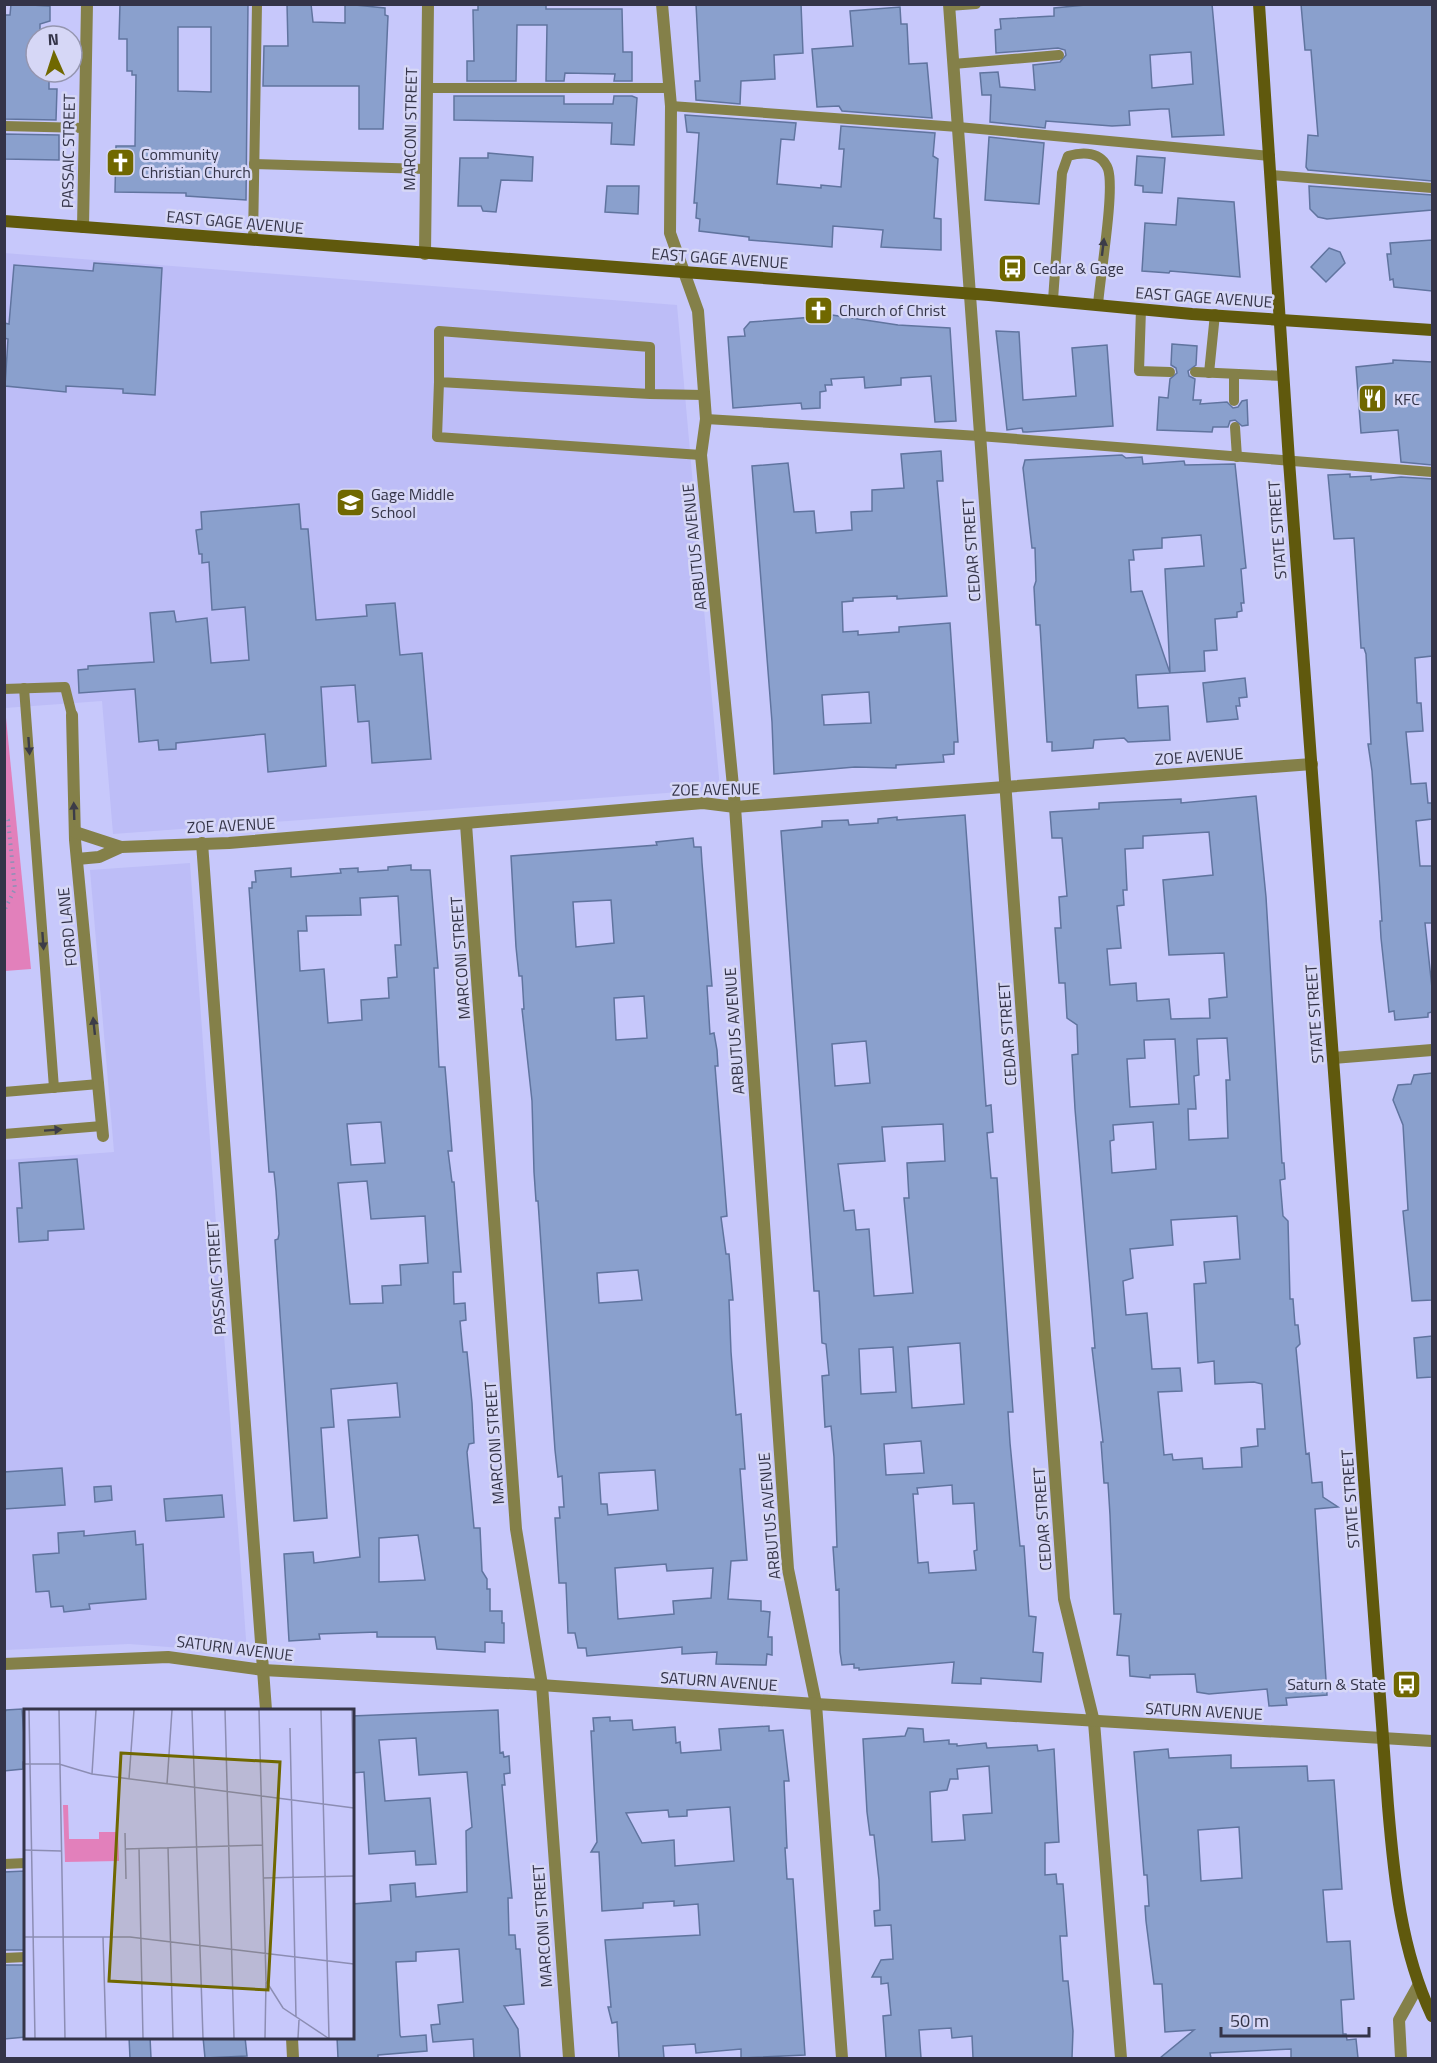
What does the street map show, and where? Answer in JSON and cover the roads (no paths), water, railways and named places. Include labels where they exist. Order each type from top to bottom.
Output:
[{"type":"main road","name":"STATE STREET","points":[[1259,4],[1289,461],[1396,1891],[1418,1986],[1432,2016]]},
{"type":"main road","name":"EAST GAGE AVENUE","points":[[4,221],[1432,330]]},
{"type":"street","name":"PASSAIC STREET","points":[[83,227],[87,4]]},
{"type":"street","name":"MARCONI STREET","points":[[425,254],[428,4]]},
{"type":"street","name":"ARBUTUS AVENUE","points":[[662,4],[671,106],[670,233],[698,312],[706,419],[701,455],[735,807],[788,1569],[816,1704],[842,2058]]},
{"type":"street","name":"CEDAR STREET","points":[[949,5],[1064,1599],[1094,1722],[1121,2058]]},
{"type":"street","name":"FORD LANE","points":[[72,715],[77,859],[103,1131]]},
{"type":"street","name":"ZOE AVENUE","points":[[75,832],[121,847],[230,843],[703,803],[735,807],[1312,764]]},
{"type":"street","name":"MARCONI STREET","points":[[466,824],[516,1529],[542,1685],[569,2058]]},
{"type":"street","name":"PASSAIC STREET","points":[[202,843],[266,1709]]},
{"type":"street","name":"ZOE AVENUE","points":[[77,859],[99,857],[121,847]]},
{"type":"street","points":[[1333,1058],[1432,1050]]},
{"type":"street","name":"SATURN AVENUE","points":[[4,1664],[168,1657],[263,1670],[542,1685],[1094,1722],[1432,1741]]},
{"type":"street","points":[[1401,2058],[1399,2020],[1418,1986]]},
{"type":"street","points":[[292,2039],[294,2058]]},
{"type":"lane","points":[[253,240],[257,4]]},
{"type":"lane","points":[[949,5],[976,4]]},
{"type":"lane","points":[[953,64],[1059,55]]},
{"type":"lane","points":[[427,88],[669,88]]},
{"type":"lane","points":[[671,106],[958,128],[1270,156]]},
{"type":"lane","points":[[4,126],[85,128]]},
{"type":"lane","points":[[1053,300],[1062,173],[1068,156],[1084,152],[1099,157],[1108,168],[1109,191],[1098,305]]},
{"type":"lane","points":[[254,164],[426,169]]},
{"type":"lane","points":[[1271,175],[1432,188]]},
{"type":"lane","points":[[1141,309],[1140,370],[1170,372]]},
{"type":"lane","points":[[1209,373],[1215,314]]},
{"type":"lane","points":[[650,394],[650,347],[439,331],[437,437],[701,455]]},
{"type":"lane","points":[[1195,372],[1284,376]]},
{"type":"lane","points":[[1234,375],[1234,401]]},
{"type":"lane","points":[[439,382],[704,395]]},
{"type":"lane","points":[[706,419],[980,436],[1432,472]]},
{"type":"lane","points":[[1235,427],[1237,457]]},
{"type":"lane","points":[[4,689],[65,687],[72,715]]},
{"type":"lane","points":[[24,688],[54,1088]]},
{"type":"lane","points":[[4,1092],[99,1084]]},
{"type":"lane","points":[[4,1134],[103,1131]]},
{"type":"lane","points":[[4,1864],[24,1863]]},
{"type":"lane","points":[[4,1958],[24,1957]]},
{"type":"place","name":"Community Christian Church","points":[[120,163]]},
{"type":"place","name":"Cedar & Gage","points":[[1012,268]]},
{"type":"place","name":"Church of Christ","points":[[818,310]]},
{"type":"place","name":"KFC","points":[[1373,399]]},
{"type":"place","name":"Gage Middle School","points":[[350,503]]},
{"type":"place","name":"Saturn & State","points":[[1407,1684]]}]
